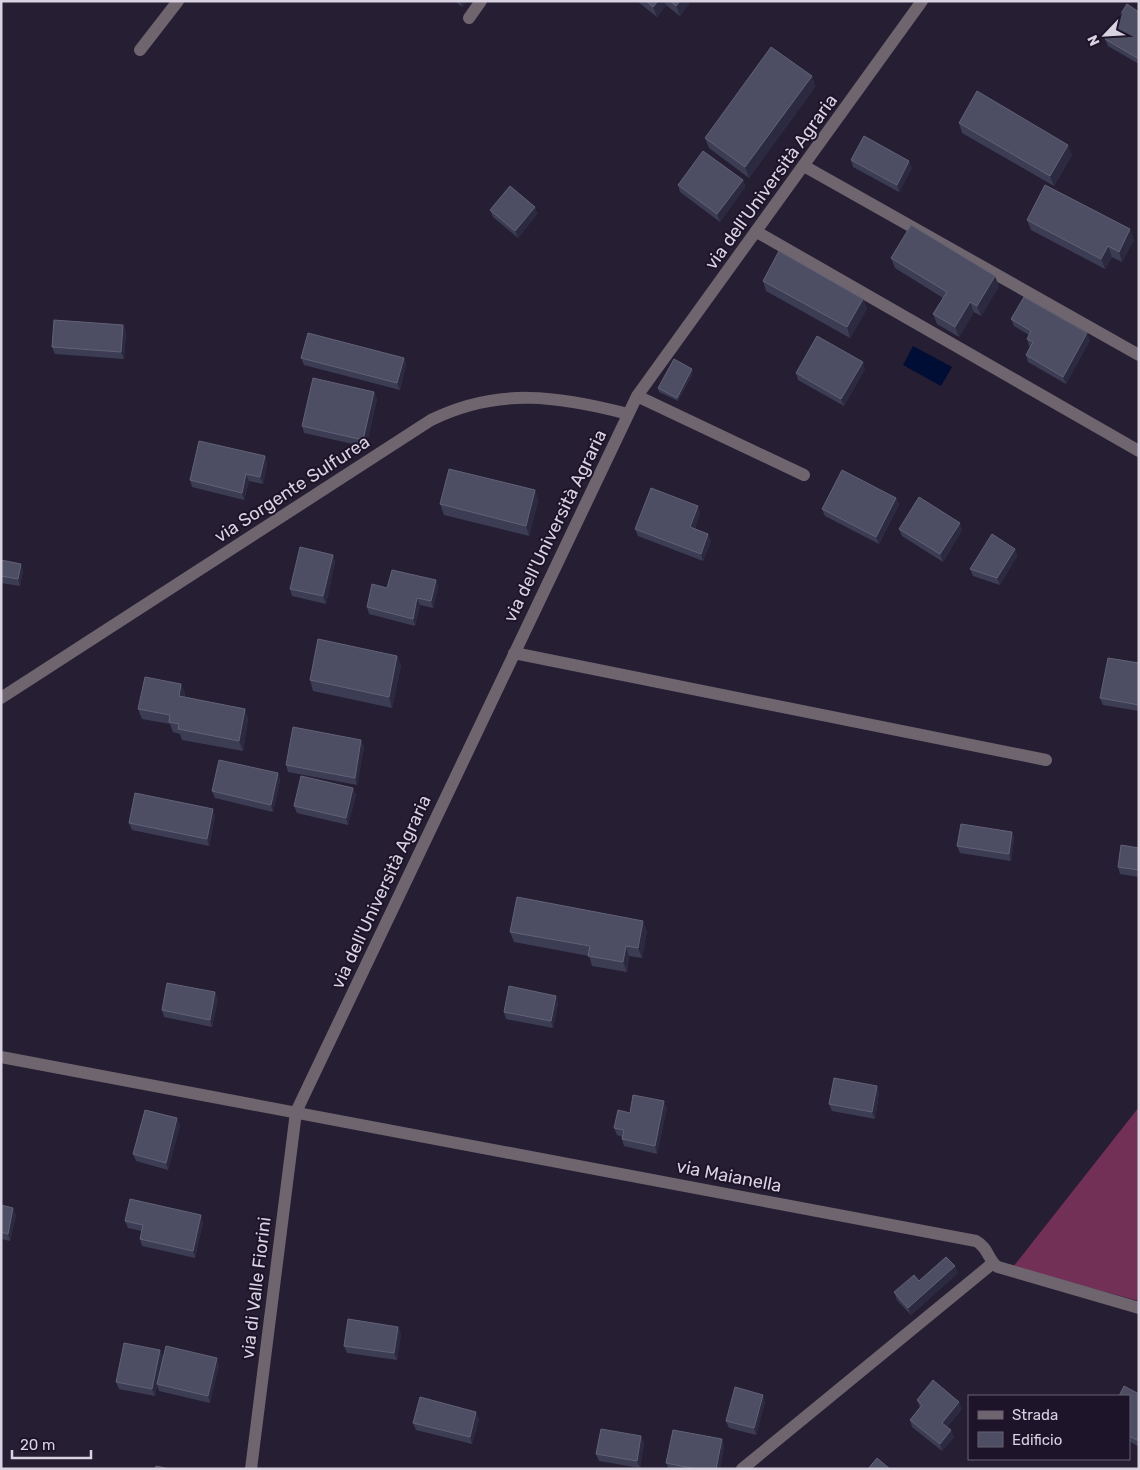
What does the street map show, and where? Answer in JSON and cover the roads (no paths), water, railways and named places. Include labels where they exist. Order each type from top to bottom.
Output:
[{"type":"street","points":[[140,50],[178,1]]},
{"type":"street","points":[[469,18],[481,1]]},
{"type":"street","name":"via dell'Università Agraria","points":[[296,1112],[637,396],[922,1]]},
{"type":"street","points":[[804,166],[1139,355]]},
{"type":"street","points":[[757,232],[1139,451]]},
{"type":"street","points":[[637,396],[804,475]]},
{"type":"street","name":"via Sorgente Sulfurea","points":[[1,698],[431,420],[454,409],[499,398],[536,398],[584,402],[628,414]]},
{"type":"street","points":[[514,653],[1046,760]]},
{"type":"street","name":"via Maianella","points":[[1,1057],[976,1241],[987,1250],[993,1263]]},
{"type":"street","name":"via di Valle Fiorini","points":[[251,1469],[296,1112]]},
{"type":"street","points":[[742,1469],[993,1263],[998,1267],[1139,1308]]},
{"type":"water","points":[[913,346],[952,367],[941,386],[903,365]]}]
